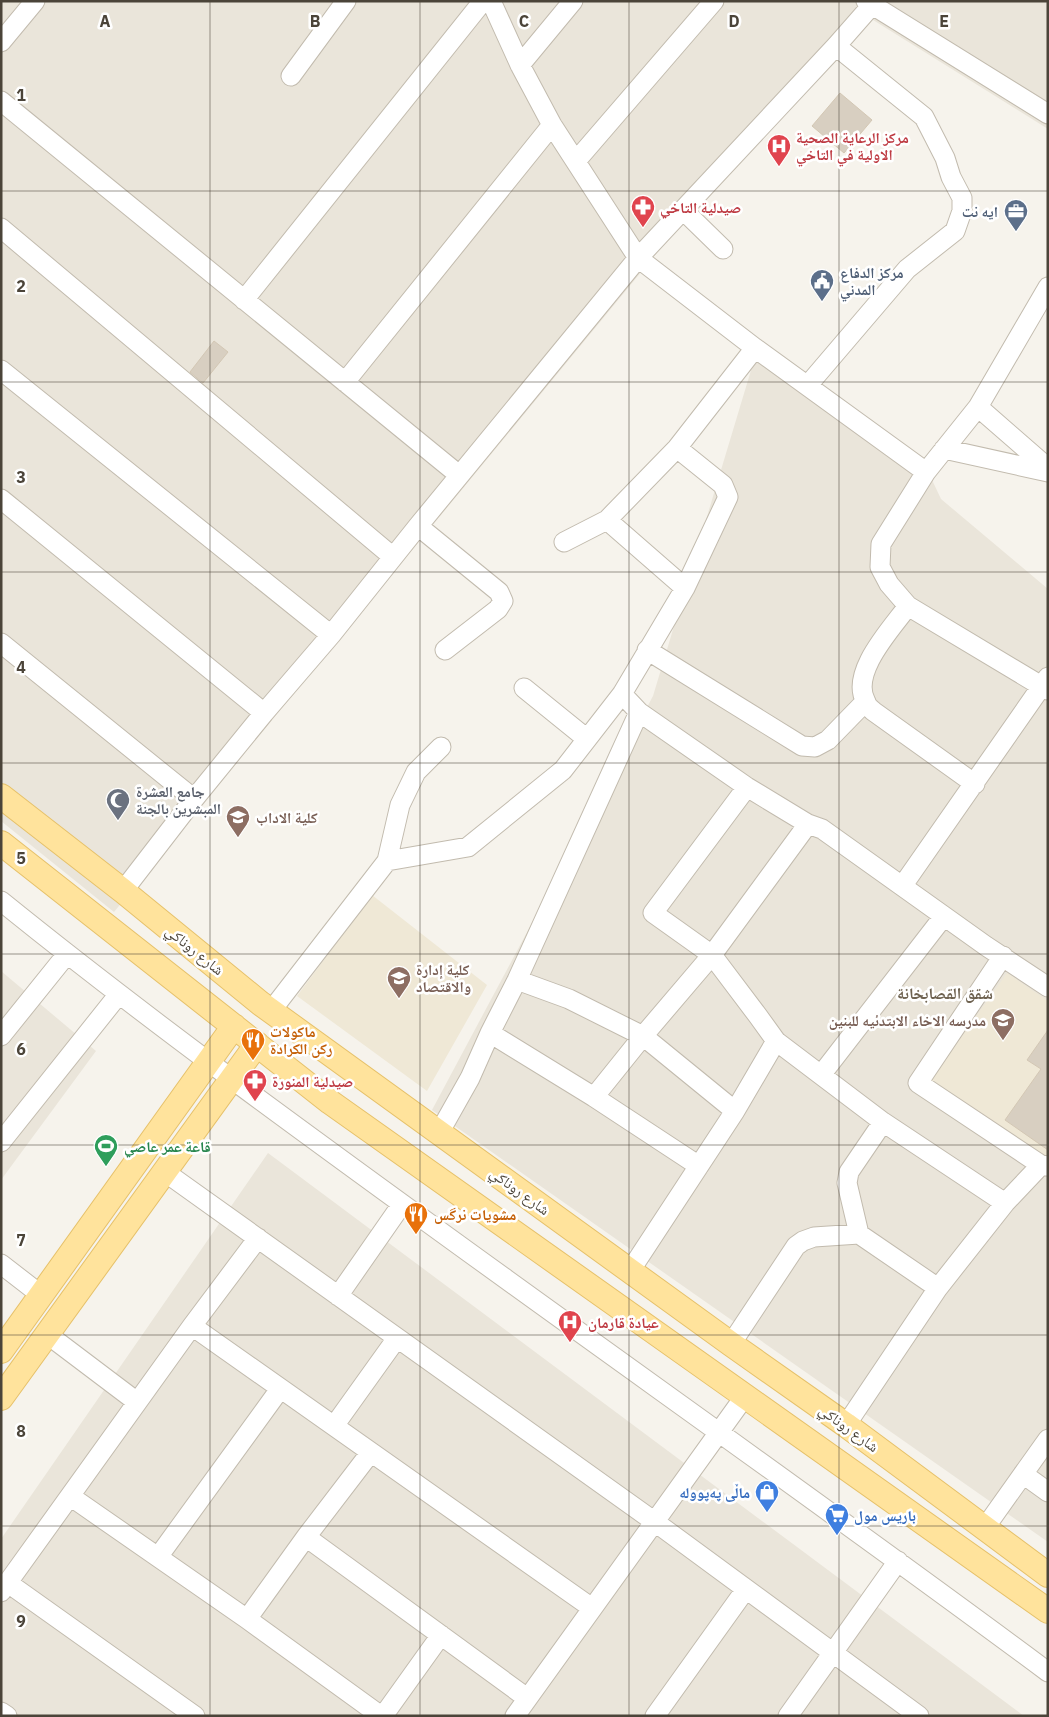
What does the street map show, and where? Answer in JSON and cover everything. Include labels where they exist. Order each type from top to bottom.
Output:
[{"type":"main road","name":"شارع روناكي","points":[[5,807],[123,891],[272,1011],[731,1344],[846,1425],[1048,1575]]},
{"type":"main road","points":[[1,843],[330,1102],[1048,1611]]},
{"type":"main road","points":[[1,1351],[234,1026]]},
{"type":"main road","points":[[1,1398],[256,1044]]},
{"type":"main road","points":[[919,1520],[938,1494]]},
{"type":"street","points":[[1,42],[35,1]]},
{"type":"street","points":[[291,76],[346,1]]},
{"type":"street","points":[[244,300],[483,1]]},
{"type":"street","points":[[491,1],[520,65],[552,125],[638,258],[755,348],[926,472]]},
{"type":"street","points":[[520,65],[573,1]]},
{"type":"street","points":[[576,161],[714,1]]},
{"type":"street","points":[[123,891],[194,799],[331,635],[459,475],[638,258],[836,46],[870,2],[1048,114]]},
{"type":"street","points":[[808,385],[907,270],[955,231],[962,211],[962,198],[951,177],[945,158],[924,117],[836,46]]},
{"type":"street","points":[[1,101],[459,475]]},
{"type":"street","points":[[345,382],[552,125]]},
{"type":"street","points":[[684,210],[723,249]]},
{"type":"street","points":[[1,228],[393,557]]},
{"type":"street","points":[[903,885],[1046,684],[908,606],[889,584],[880,567],[881,544],[926,472],[978,407],[1048,287]]},
{"type":"street","points":[[564,542],[607,520],[678,448],[755,348]]},
{"type":"street","points":[[1,370],[331,635]]},
{"type":"street","points":[[978,407],[1048,468]]},
{"type":"street","points":[[387,861],[468,847],[563,770],[622,694],[685,588],[728,497],[723,485],[678,448]]},
{"type":"street","points":[[944,449],[1048,472]]},
{"type":"street","points":[[1,499],[264,713]]},
{"type":"street","points":[[607,520],[685,588]]},
{"type":"street","points":[[418,526],[499,592],[502,601],[498,608],[445,650]]},
{"type":"street","points":[[908,606],[871,657],[861,686],[865,702],[874,711],[975,784]]},
{"type":"street","points":[[1,643],[194,799]]},
{"type":"street","points":[[647,650],[802,746],[815,747],[828,740],[865,702]]},
{"type":"street","points":[[524,688],[587,738]]},
{"type":"street","points":[[622,694],[639,712],[748,787],[808,824],[822,829],[986,946],[1048,987]]},
{"type":"street","points":[[439,1133],[470,1078],[517,980],[639,712]]},
{"type":"street","points":[[272,1011],[387,861],[400,805],[416,772],[441,747]]},
{"type":"street","points":[[748,787],[653,912],[712,955],[776,1041],[883,1122],[1005,1203]]},
{"type":"street","points":[[594,1097],[712,955],[808,824]]},
{"type":"street","points":[[1,901],[231,1080],[718,1433],[898,1560],[1048,1672]]},
{"type":"street","points":[[821,1075],[944,916]]},
{"type":"street","points":[[1,1036],[67,954]]},
{"type":"street","points":[[846,1425],[938,1288],[1005,1203],[1044,1166],[918,1082],[1003,956]]},
{"type":"street","points":[[517,980],[569,998],[643,1036],[735,1111]]},
{"type":"street","points":[[1,1142],[119,994]]},
{"type":"street","points":[[490,1033],[594,1097],[699,1166]]},
{"type":"street","points":[[630,1271],[735,1111],[776,1041]]},
{"type":"street","points":[[859,1234],[847,1183],[849,1172],[883,1122]]},
{"type":"street","points":[[165,1172],[655,1522],[919,1716]]},
{"type":"street","points":[[338,1296],[402,1204]]},
{"type":"street","points":[[731,1344],[796,1246],[803,1240],[859,1234],[938,1288]]},
{"type":"street","points":[[195,1716],[175,1710],[5,1587],[192,1326],[258,1238]]},
{"type":"street","points":[[1,1264],[41,1295]]},
{"type":"street","points":[[192,1326],[592,1608]]},
{"type":"street","points":[[46,1334],[137,1402]]},
{"type":"street","points":[[334,1426],[397,1338]]},
{"type":"street","points":[[158,1557],[280,1389]]},
{"type":"street","points":[[515,1716],[745,1396]]},
{"type":"street","points":[[984,1529],[1048,1439]]},
{"type":"street","points":[[247,1619],[306,1537],[371,1452]]},
{"type":"street","points":[[1023,1474],[1048,1492]]},
{"type":"street","points":[[70,1496],[382,1716],[441,1635]]},
{"type":"street","points":[[306,1537],[527,1698]]},
{"type":"street","points":[[788,1716],[898,1560]]},
{"type":"street","points":[[656,1716],[746,1589]]},
{"type":"street","points":[[1,1712],[7,1716]]},
{"type":"shaded area","points":[[1,1],[1048,1],[1048,129],[857,10],[114,912],[1,821]]},
{"type":"shaded area","points":[[755,357],[925,465],[941,499],[1048,589],[1048,1542],[432,1110],[653,696]]},
{"type":"shaded area","points":[[372,895],[487,985],[427,1091],[297,996]]},
{"type":"shaded area","points":[[1,971],[96,1051],[1,1180]]},
{"type":"shaded area","name":"مدرسه الاخاء الابتدئيه للبنين","points":[[1007,973],[1048,1001],[1048,1160],[930,1081]]},
{"type":"shaded area","points":[[268,1153],[1024,1716],[1,1716],[1,1539]]},
{"type":"building","points":[[840,93],[872,120],[844,153],[812,126]]},
{"type":"building","points":[[214,341],[228,352],[203,383],[190,372]]},
{"type":"building","points":[[1048,1030],[1048,1150],[1005,1120],[1041,1069],[1027,1060]]},
{"type":"place","name":"مركز الرعاية الصحية الاولية في التاخي","points":[[779,167]]},
{"type":"place","name":"صيدلية التاخي","points":[[643,228]]},
{"type":"place","name":"ايه نت","points":[[1016,232]]},
{"type":"place","name":"مركز الدفاع المدني","points":[[822,302]]},
{"type":"place","name":"جامع العشرة المبشرين بالجنة","points":[[118,821]]},
{"type":"place","name":"كلية الاداب","points":[[238,838]]},
{"type":"place","name":"كلية إدارة والاقتصاد","points":[[399,999]]},
{"type":"place","name":"مدرسه الاخاء الابتدئيه للبنين","points":[[1003,1041]]},
{"type":"place","name":"ماكولات ركن الكرادة","points":[[253,1061]]},
{"type":"place","name":"صيدلية المنورة","points":[[255,1102]]},
{"type":"place","name":"قاعة عمر عاصي","points":[[106,1167]]},
{"type":"place","name":"مشويات نرگس","points":[[416,1235]]},
{"type":"place","name":"عيادة قارمان","points":[[570,1343]]},
{"type":"place","name":"ماڵی پەپوولە","points":[[767,1513]]},
{"type":"place","name":"باريس مول","points":[[837,1536]]},
{"type":"district","name":"شقق القصابخانة","points":[[945,993]]}]
